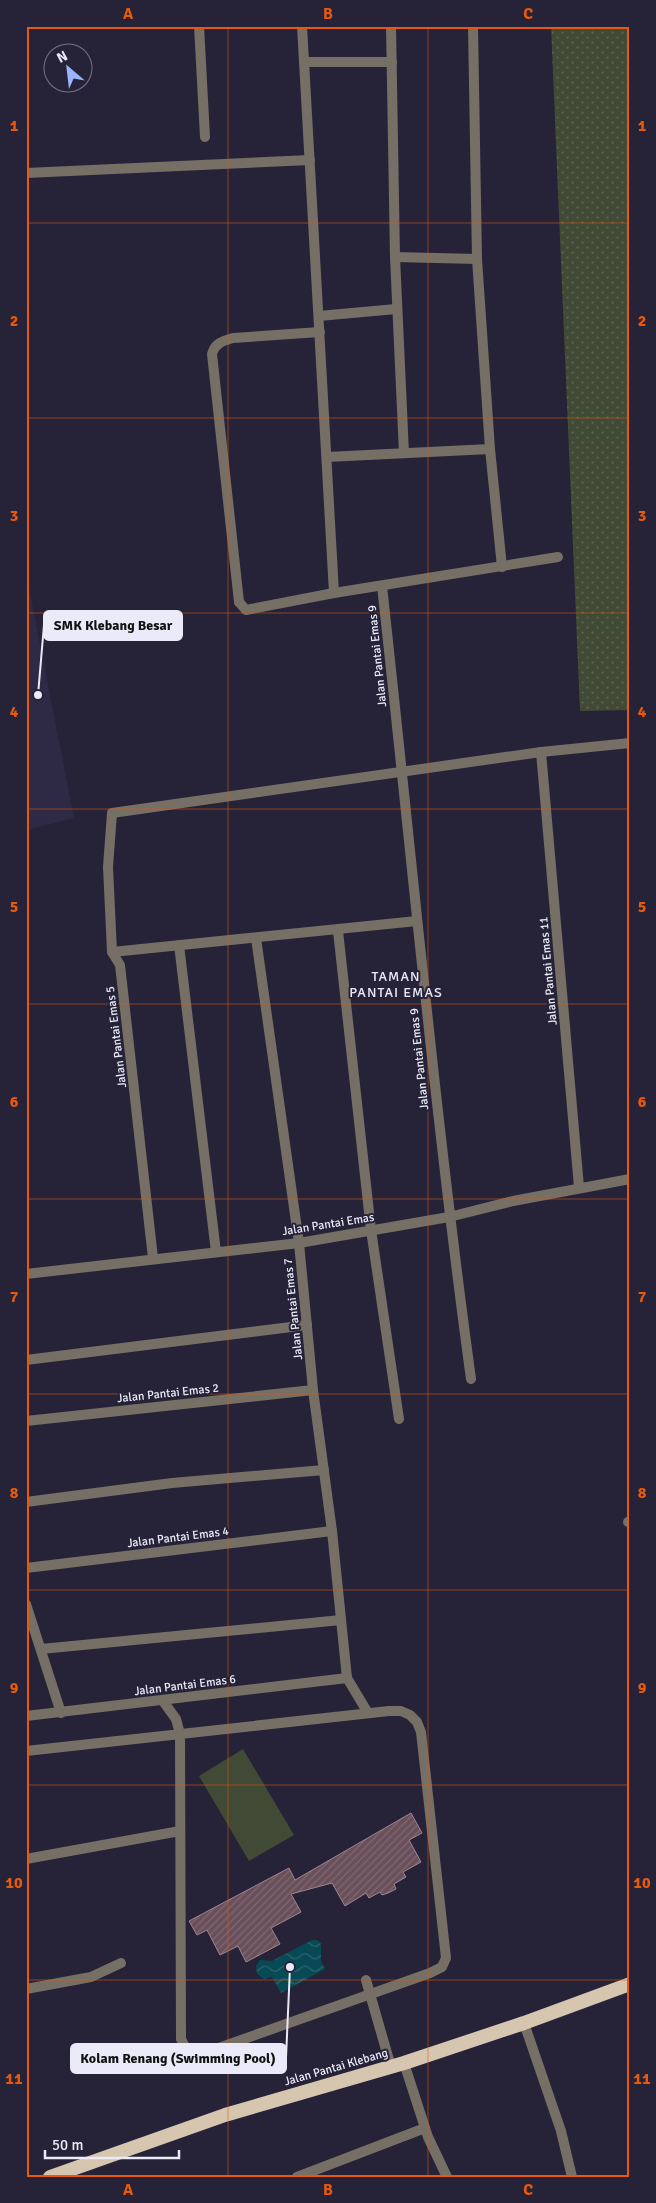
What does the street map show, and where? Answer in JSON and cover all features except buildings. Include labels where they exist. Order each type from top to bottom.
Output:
[{"type":"highway","name":"Jalan Pantai Klebang","points":[[50,2177],[225,2115],[398,2065],[630,1984]]},
{"type":"highway","points":[[39,2177],[66,2171]]},
{"type":"street","points":[[199,26],[205,137]]},
{"type":"street","points":[[302,26],[334,593]]},
{"type":"street","points":[[391,26],[394,258],[404,452]]},
{"type":"street","points":[[473,26],[477,258],[490,449],[502,566]]},
{"type":"street","points":[[304,62],[392,62]]},
{"type":"street","points":[[26,173],[310,160]]},
{"type":"street","points":[[394,258],[477,258]]},
{"type":"street","points":[[318,316],[396,308]]},
{"type":"street","points":[[320,332],[233,338],[221,342],[214,348],[212,354],[240,602],[246,610],[334,593],[558,557]]},
{"type":"street","points":[[327,457],[490,449]]},
{"type":"street","name":"Jalan Pantai Emas 9","points":[[382,586],[449,1217],[471,1379]]},
{"type":"street","points":[[401,773],[541,752],[630,743]]},
{"type":"street","name":"Jalan Pantai Emas 11","points":[[541,752],[579,1187]]},
{"type":"street","name":"Jalan Pantai Emas 5","points":[[153,1258],[120,965],[112,952],[108,867],[112,813],[401,773]]},
{"type":"street","points":[[112,952],[338,931],[417,921]]},
{"type":"street","points":[[338,931],[371,1230],[399,1419]]},
{"type":"street","name":"Jalan Pantai Emas 7","points":[[256,938],[299,1243],[313,1390],[332,1532],[347,1678]]},
{"type":"street","points":[[179,945],[216,1252]]},
{"type":"street","name":"Jalan Pantai Emas","points":[[26,1274],[153,1258],[299,1243],[449,1217],[579,1187],[630,1179]]},
{"type":"street","points":[[26,1360],[307,1325]]},
{"type":"street","name":"Jalan Pantai Emas 2","points":[[26,1421],[313,1390]]},
{"type":"street","points":[[26,1502],[172,1484],[324,1470]]},
{"type":"street","name":"Jalan Pantai Emas 4","points":[[26,1568],[332,1532]]},
{"type":"street","points":[[26,1604],[61,1713]]},
{"type":"street","points":[[41,1649],[341,1620]]},
{"type":"street","points":[[347,1678],[368,1713]]},
{"type":"street","name":"Jalan Pantai Emas 6","points":[[26,1716],[347,1678]]},
{"type":"street","points":[[26,1751],[180,1734],[368,1713],[401,1711],[410,1715],[417,1722],[421,1732],[446,1958],[442,1967],[430,1973],[196,2056],[187,2051],[180,2039],[180,1734],[176,1719],[162,1700]]},
{"type":"street","points":[[26,1859],[180,1831]]},
{"type":"street","points":[[26,1989],[91,1977],[121,1963]]},
{"type":"street","points":[[366,1980],[398,2065],[447,2177]]},
{"type":"street","points":[[524,2022],[561,2132],[572,2177]]},
{"type":"street","points":[[296,2177],[427,2133]]},
{"type":"shaded area","points":[[551,26],[630,26],[630,710],[580,711]]},
{"type":"shaded area","points":[[26,573],[74,818],[26,830]]},
{"type":"shaded area","points":[[243,1749],[294,1835],[249,1861],[199,1776]]},
{"type":"water","points":[[312,1940],[317,1940],[321,1944],[321,1961],[325,1969],[281,1993],[272,1977],[264,1979],[257,1974],[256,1966],[260,1960],[272,1961]]},
{"type":"place","name":"SMK Klebang Besar","points":[[38,695]]},
{"type":"place","name":"Kolam Renang (Swimming Pool)","points":[[290,1967]]},
{"type":"district","name":"TAMAN PANTAI EMAS","points":[[396,984]]}]
